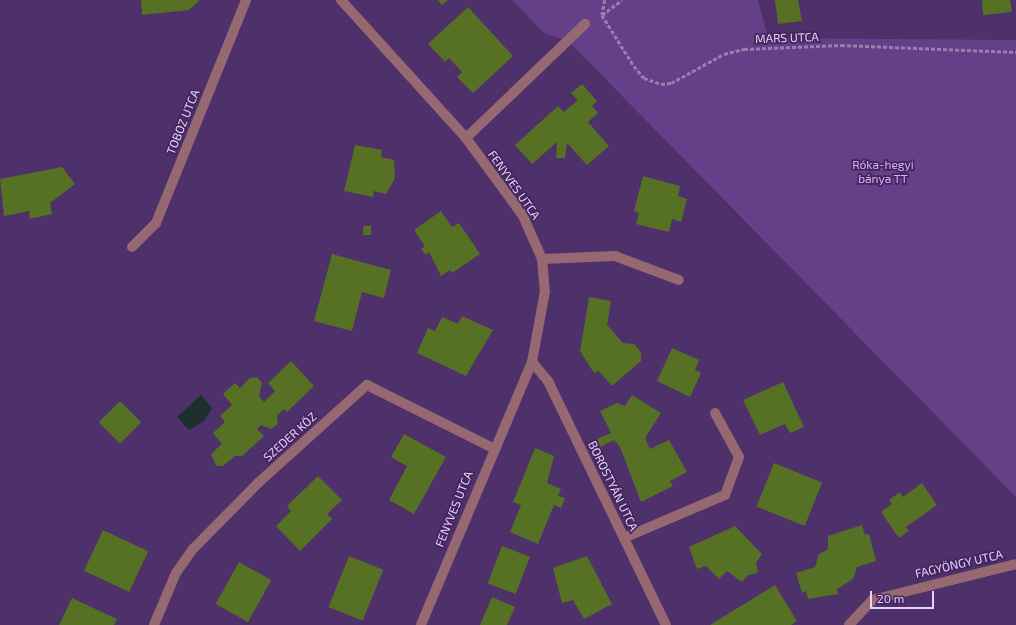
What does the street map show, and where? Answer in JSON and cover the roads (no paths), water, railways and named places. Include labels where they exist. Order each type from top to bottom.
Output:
[{"type":"street","name":"TOBOZ UTCA","points":[[132,247],[156,223],[246,0]]},
{"type":"street","name":"FENYVES UTCA","points":[[341,0],[466,138],[523,216],[542,259],[545,291],[532,362],[493,448],[421,625]]},
{"type":"street","points":[[466,138],[585,24]]},
{"type":"street","points":[[542,259],[615,256],[679,280]]},
{"type":"street","name":"BOROSTYÁN UTCA","points":[[532,362],[548,380],[666,625]]},
{"type":"street","name":"SZEDER KÖZ","points":[[154,625],[176,573],[193,549],[258,483],[367,385],[493,448]]},
{"type":"street","points":[[624,538],[724,495],[739,457],[715,413]]},
{"type":"street","name":"FAGYÖNGY UTCA","points":[[849,625],[872,600],[1016,564]]},
{"type":"park label","name":"Róka-hegyi bánya TT","points":[[883,172]]}]
